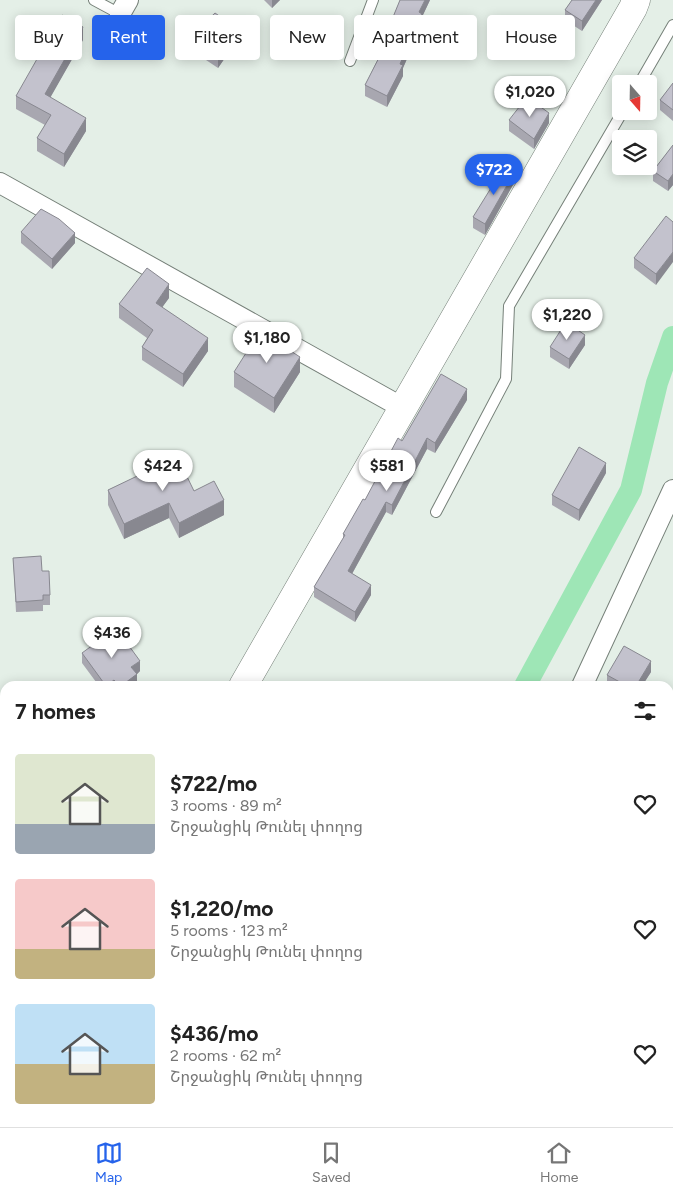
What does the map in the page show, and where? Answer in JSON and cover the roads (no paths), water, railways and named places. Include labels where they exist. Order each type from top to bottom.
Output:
[{"type":"street","points":[[247,681],[636,0]]},
{"type":"street","points":[[0,183],[403,408]]},
{"type":"street","points":[[584,681],[673,490]]},
{"type":"lane","points":[[94,0],[124,7]]},
{"type":"lane","points":[[350,61],[373,0]]},
{"type":"lane","points":[[644,75],[673,25]]},
{"type":"lane","points":[[436,512],[506,380],[509,306],[618,120]]},
{"type":"waterway","points":[[528,681],[631,490],[657,383],[673,337]]}]
